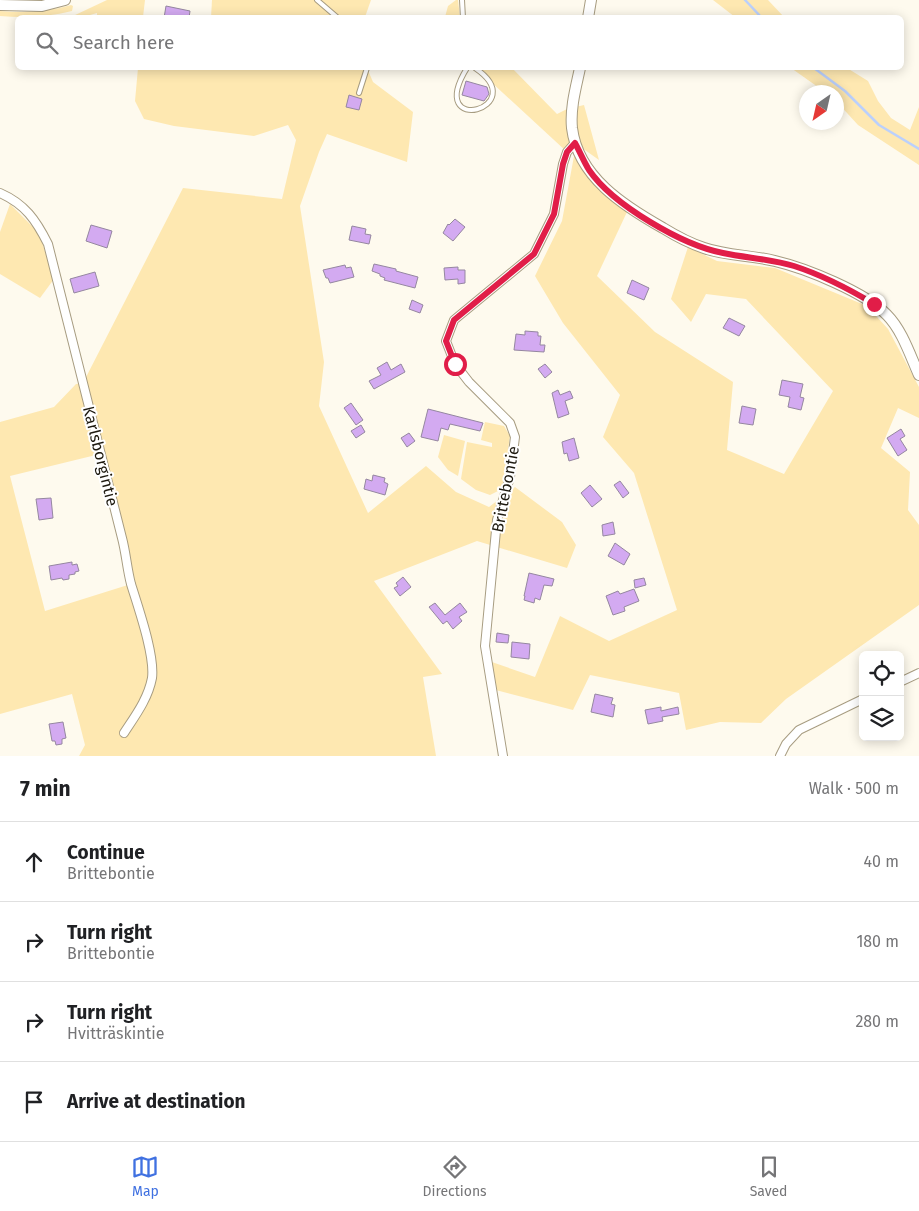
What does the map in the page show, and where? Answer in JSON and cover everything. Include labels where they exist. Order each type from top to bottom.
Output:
[{"type":"street","points":[[4,4],[42,6],[65,0]]},
{"type":"street","points":[[588,15],[591,0]]},
{"type":"street","points":[[580,70],[573,106],[572,126],[575,143],[589,170],[616,198],[634,212],[685,241],[723,253],[774,261],[796,267],[854,292],[888,315],[899,330],[919,375]]},
{"type":"street","name":"Brittebontie","points":[[503,756],[485,646],[497,520],[510,476],[515,437],[510,423],[469,382],[455,364],[446,341],[454,320],[534,254],[554,214],[563,164],[567,152],[575,143]]},
{"type":"street","name":"Karlsborgintie","points":[[0,192],[24,208],[37,223],[48,244],[122,538],[131,584],[136,595],[146,635],[152,679],[144,702],[124,733]]},
{"type":"street","points":[[904,680],[919,673]]},
{"type":"street","points":[[780,756],[786,744],[799,730],[859,701]]},
{"type":"lane","points":[[317,0],[334,15]]},
{"type":"lane","points":[[462,0],[463,15]]},
{"type":"lane","points":[[360,92],[366,70]]},
{"type":"lane","points":[[465,70],[458,88],[458,98],[464,110],[470,111],[485,106],[493,92],[492,82],[478,70]]},
{"type":"shaded area","points":[[107,0],[145,0],[143,15],[97,15],[97,13],[75,15]]},
{"type":"shaded area","points":[[212,0],[371,0],[366,15],[211,15]]},
{"type":"shaded area","points":[[458,0],[460,15],[446,15],[448,6]]},
{"type":"shaded area","points":[[713,0],[768,0],[782,15],[732,15]]},
{"type":"shaded area","points":[[73,6],[72,11],[54,15],[0,16],[0,11],[18,12]]},
{"type":"shaded area","points":[[138,70],[368,70],[373,82],[413,112],[407,162],[327,134],[300,206],[324,362],[319,406],[368,513],[426,466],[456,492],[489,507],[515,487],[562,522],[576,545],[567,568],[477,541],[374,581],[442,674],[423,677],[436,756],[79,756],[85,745],[72,694],[0,714],[0,422],[54,407],[76,384],[83,383],[183,188],[282,199],[296,140],[288,125],[254,136],[174,126],[144,119],[135,101]],"holes":[[[100,454],[131,584],[45,611],[10,476]]]},
{"type":"shaded area","points":[[478,70],[514,70],[557,114],[567,109],[584,105],[599,160],[575,143],[567,152]]},
{"type":"shaded area","points":[[794,70],[850,70],[868,81],[878,101],[891,118],[910,130],[919,107],[919,165],[858,125],[844,110],[844,85],[815,85]]},
{"type":"shaded area","points":[[574,156],[607,197],[627,212],[597,276],[655,332],[733,382],[727,450],[784,474],[833,391],[746,299],[706,294],[691,322],[671,299],[688,247],[717,261],[775,268],[867,306],[888,329],[919,387],[919,418],[898,408],[881,448],[910,472],[908,510],[919,525],[919,605],[786,699],[761,723],[720,722],[686,730],[679,693],[590,675],[573,710],[492,689],[486,660],[535,677],[560,616],[609,641],[677,610],[634,473],[603,437],[620,395],[563,323],[535,276],[562,221]]},
{"type":"shaded area","points":[[10,204],[39,233],[54,279],[40,298],[0,274],[0,232]]},
{"type":"shaded area","points":[[485,422],[504,426],[510,436],[502,489],[490,495],[476,490],[461,479],[467,442],[492,447],[492,443],[481,440]]},
{"type":"shaded area","points":[[444,435],[465,441],[458,476],[448,470],[438,457]]},
{"type":"building","points":[[166,6],[190,11],[189,15],[164,15]]},
{"type":"building","points":[[466,81],[487,87],[489,94],[484,101],[462,95]]},
{"type":"building","points":[[349,95],[362,99],[359,110],[346,107]]},
{"type":"building","points":[[455,219],[465,227],[453,241],[443,233],[448,224]]},
{"type":"building","points":[[91,225],[112,231],[107,248],[86,241]]},
{"type":"building","points":[[352,226],[366,229],[365,234],[371,235],[369,244],[349,240]]},
{"type":"building","points":[[374,264],[418,277],[415,288],[384,280],[385,278],[380,276],[380,274],[372,271]]},
{"type":"building","points":[[345,265],[346,268],[351,267],[354,277],[330,283],[323,270]]},
{"type":"building","points":[[458,267],[458,270],[465,270],[465,283],[458,284],[458,279],[445,280],[444,268]]},
{"type":"building","points":[[95,272],[99,286],[74,293],[70,279]]},
{"type":"building","points":[[632,280],[649,288],[644,300],[627,293]]},
{"type":"building","points":[[412,300],[423,305],[420,313],[409,309]]},
{"type":"building","points":[[729,318],[745,326],[739,336],[723,328]]},
{"type":"building","points":[[525,331],[538,332],[538,336],[541,336],[540,345],[545,345],[544,352],[514,350],[516,334],[525,335]]},
{"type":"building","points":[[387,362],[391,370],[401,364],[405,372],[374,389],[369,381],[381,375],[377,368]]},
{"type":"building","points":[[545,364],[552,372],[545,378],[538,369]]},
{"type":"building","points":[[782,380],[803,384],[800,397],[804,398],[801,410],[788,407],[790,397],[779,395]]},
{"type":"building","points":[[558,390],[560,395],[570,391],[573,398],[565,401],[569,414],[558,418],[552,393]]},
{"type":"building","points":[[351,403],[363,420],[356,425],[344,408]]},
{"type":"building","points":[[742,406],[756,409],[753,425],[739,423]]},
{"type":"building","points":[[428,409],[483,423],[480,431],[450,424],[448,430],[441,428],[438,441],[421,437]]},
{"type":"building","points":[[361,425],[365,432],[356,438],[351,431]]},
{"type":"building","points":[[901,429],[905,436],[900,439],[907,450],[898,456],[887,438]]},
{"type":"building","points":[[409,433],[415,441],[407,447],[401,438]]},
{"type":"building","points":[[574,438],[579,458],[569,461],[567,453],[564,454],[562,442]]},
{"type":"building","points":[[373,475],[385,478],[384,482],[388,484],[385,495],[364,489],[366,479],[372,481]]},
{"type":"building","points":[[620,481],[629,493],[623,498],[614,485]]},
{"type":"building","points":[[590,485],[602,499],[592,507],[581,493]]},
{"type":"building","points":[[51,498],[53,518],[39,520],[36,499]]},
{"type":"building","points":[[613,522],[615,534],[603,536],[602,525]]},
{"type":"building","points":[[615,543],[630,554],[624,565],[608,556]]},
{"type":"building","points":[[72,562],[72,565],[77,564],[79,571],[69,575],[69,579],[51,580],[49,566]]},
{"type":"building","points":[[529,573],[554,579],[552,586],[544,585],[540,600],[535,598],[534,603],[524,600]]},
{"type":"building","points":[[403,577],[411,587],[400,596],[394,588],[398,586],[396,583]]},
{"type":"building","points":[[644,578],[646,585],[635,588],[634,580]]},
{"type":"building","points":[[634,589],[639,601],[624,607],[625,611],[613,615],[606,596],[618,591],[620,594]]},
{"type":"building","points":[[435,603],[445,615],[460,603],[467,612],[459,617],[462,621],[453,629],[447,621],[443,624],[429,607]]},
{"type":"building","points":[[497,633],[509,635],[508,643],[496,642]]},
{"type":"building","points":[[512,642],[530,644],[529,659],[511,657]]},
{"type":"building","points":[[595,694],[613,698],[611,704],[615,705],[613,717],[591,712]]},
{"type":"building","points":[[661,707],[661,711],[678,707],[679,714],[662,717],[663,721],[648,724],[645,710]]},
{"type":"building","points":[[63,722],[66,738],[62,739],[62,744],[56,745],[55,741],[52,741],[49,724]]},
{"type":"waterway","points":[[745,0],[759,15]]},
{"type":"waterway","points":[[817,70],[845,91],[879,125],[919,149]]},
{"type":"route","points":[[455,364],[446,341],[454,320],[534,254],[554,214],[563,164],[567,152],[575,143],[589,170],[616,198],[634,212],[685,241],[723,253],[774,261],[796,267],[854,292],[874,304]]}]
